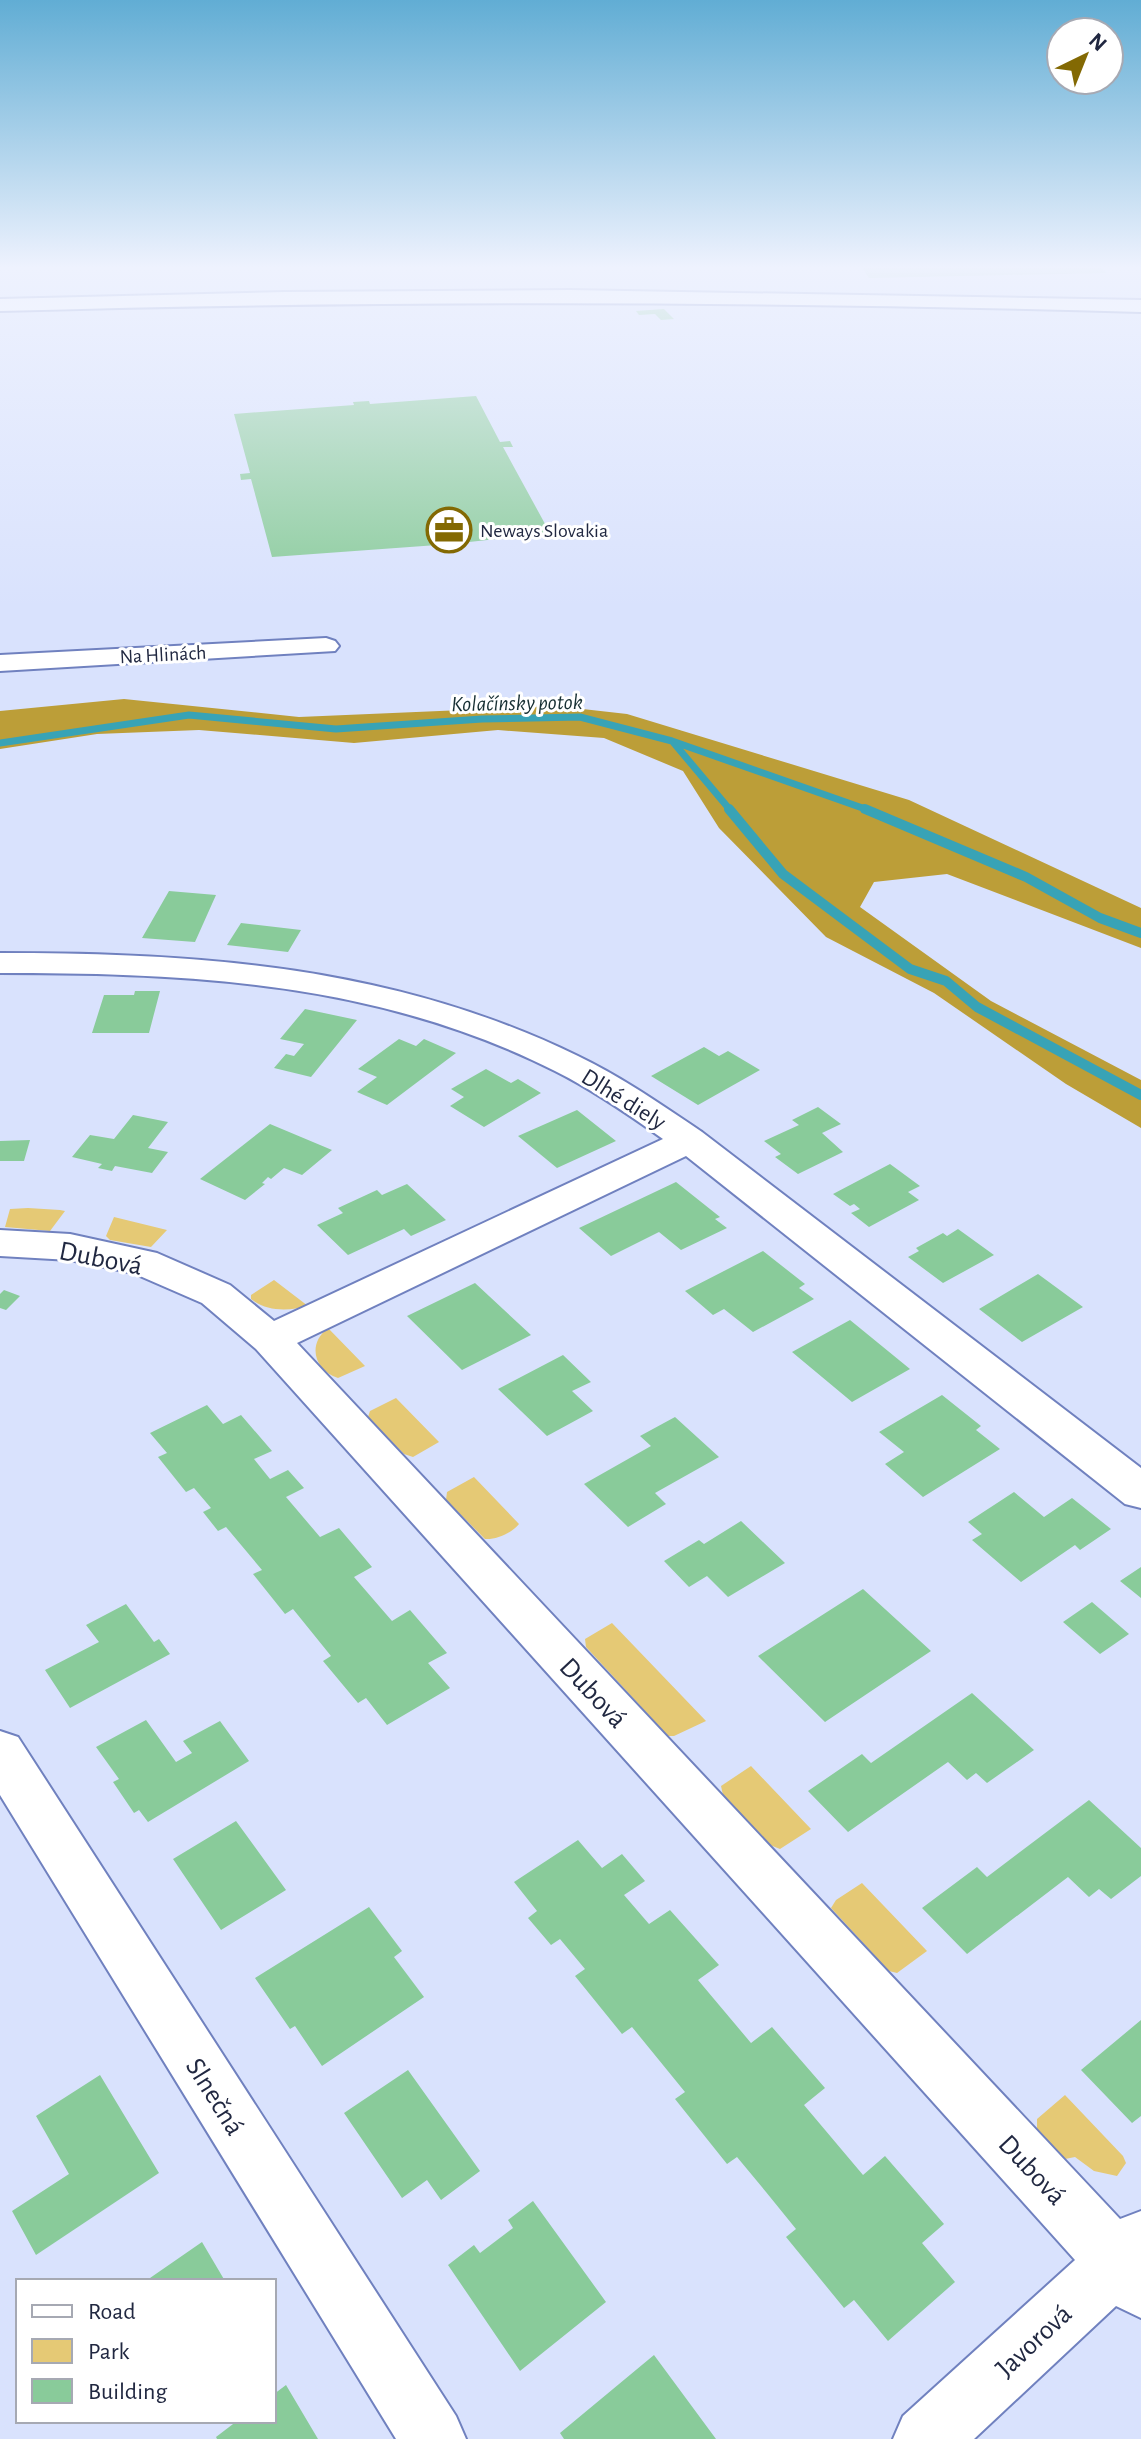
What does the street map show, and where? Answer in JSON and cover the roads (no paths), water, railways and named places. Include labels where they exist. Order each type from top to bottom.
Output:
[{"type":"street","name":"Na Hlinách","points":[[0,663],[326,646]]},
{"type":"street","name":"Dlhé diely","points":[[0,963],[143,963],[231,969],[337,985],[396,999],[492,1030],[566,1063],[633,1101],[689,1140],[1141,1492]]},
{"type":"street","points":[[270,1339],[689,1140]]},
{"type":"street","name":"Dubová","points":[[0,1243],[70,1247],[143,1262],[216,1294],[270,1339],[1133,2263]]},
{"type":"street","name":"Slnečná","points":[[0,1752],[433,2439]]},
{"type":"street","name":"Javorová","points":[[926,2439],[1133,2263]]},
{"type":"waterway","name":"Kolačínsky potok","points":[[0,743],[189,715],[336,729],[482,719],[580,717],[672,741],[871,811]]},
{"type":"waterway","points":[[673,742],[731,811]]},
{"type":"waterway","points":[[729,809],[783,874],[910,969],[946,981],[977,1007],[1141,1095]]},
{"type":"waterway","name":"Kolačínsky potok","points":[[865,809],[1026,877],[1100,918],[1141,933]]},
{"type":"place","name":"Neways Slovakia","points":[[449,530]]}]
